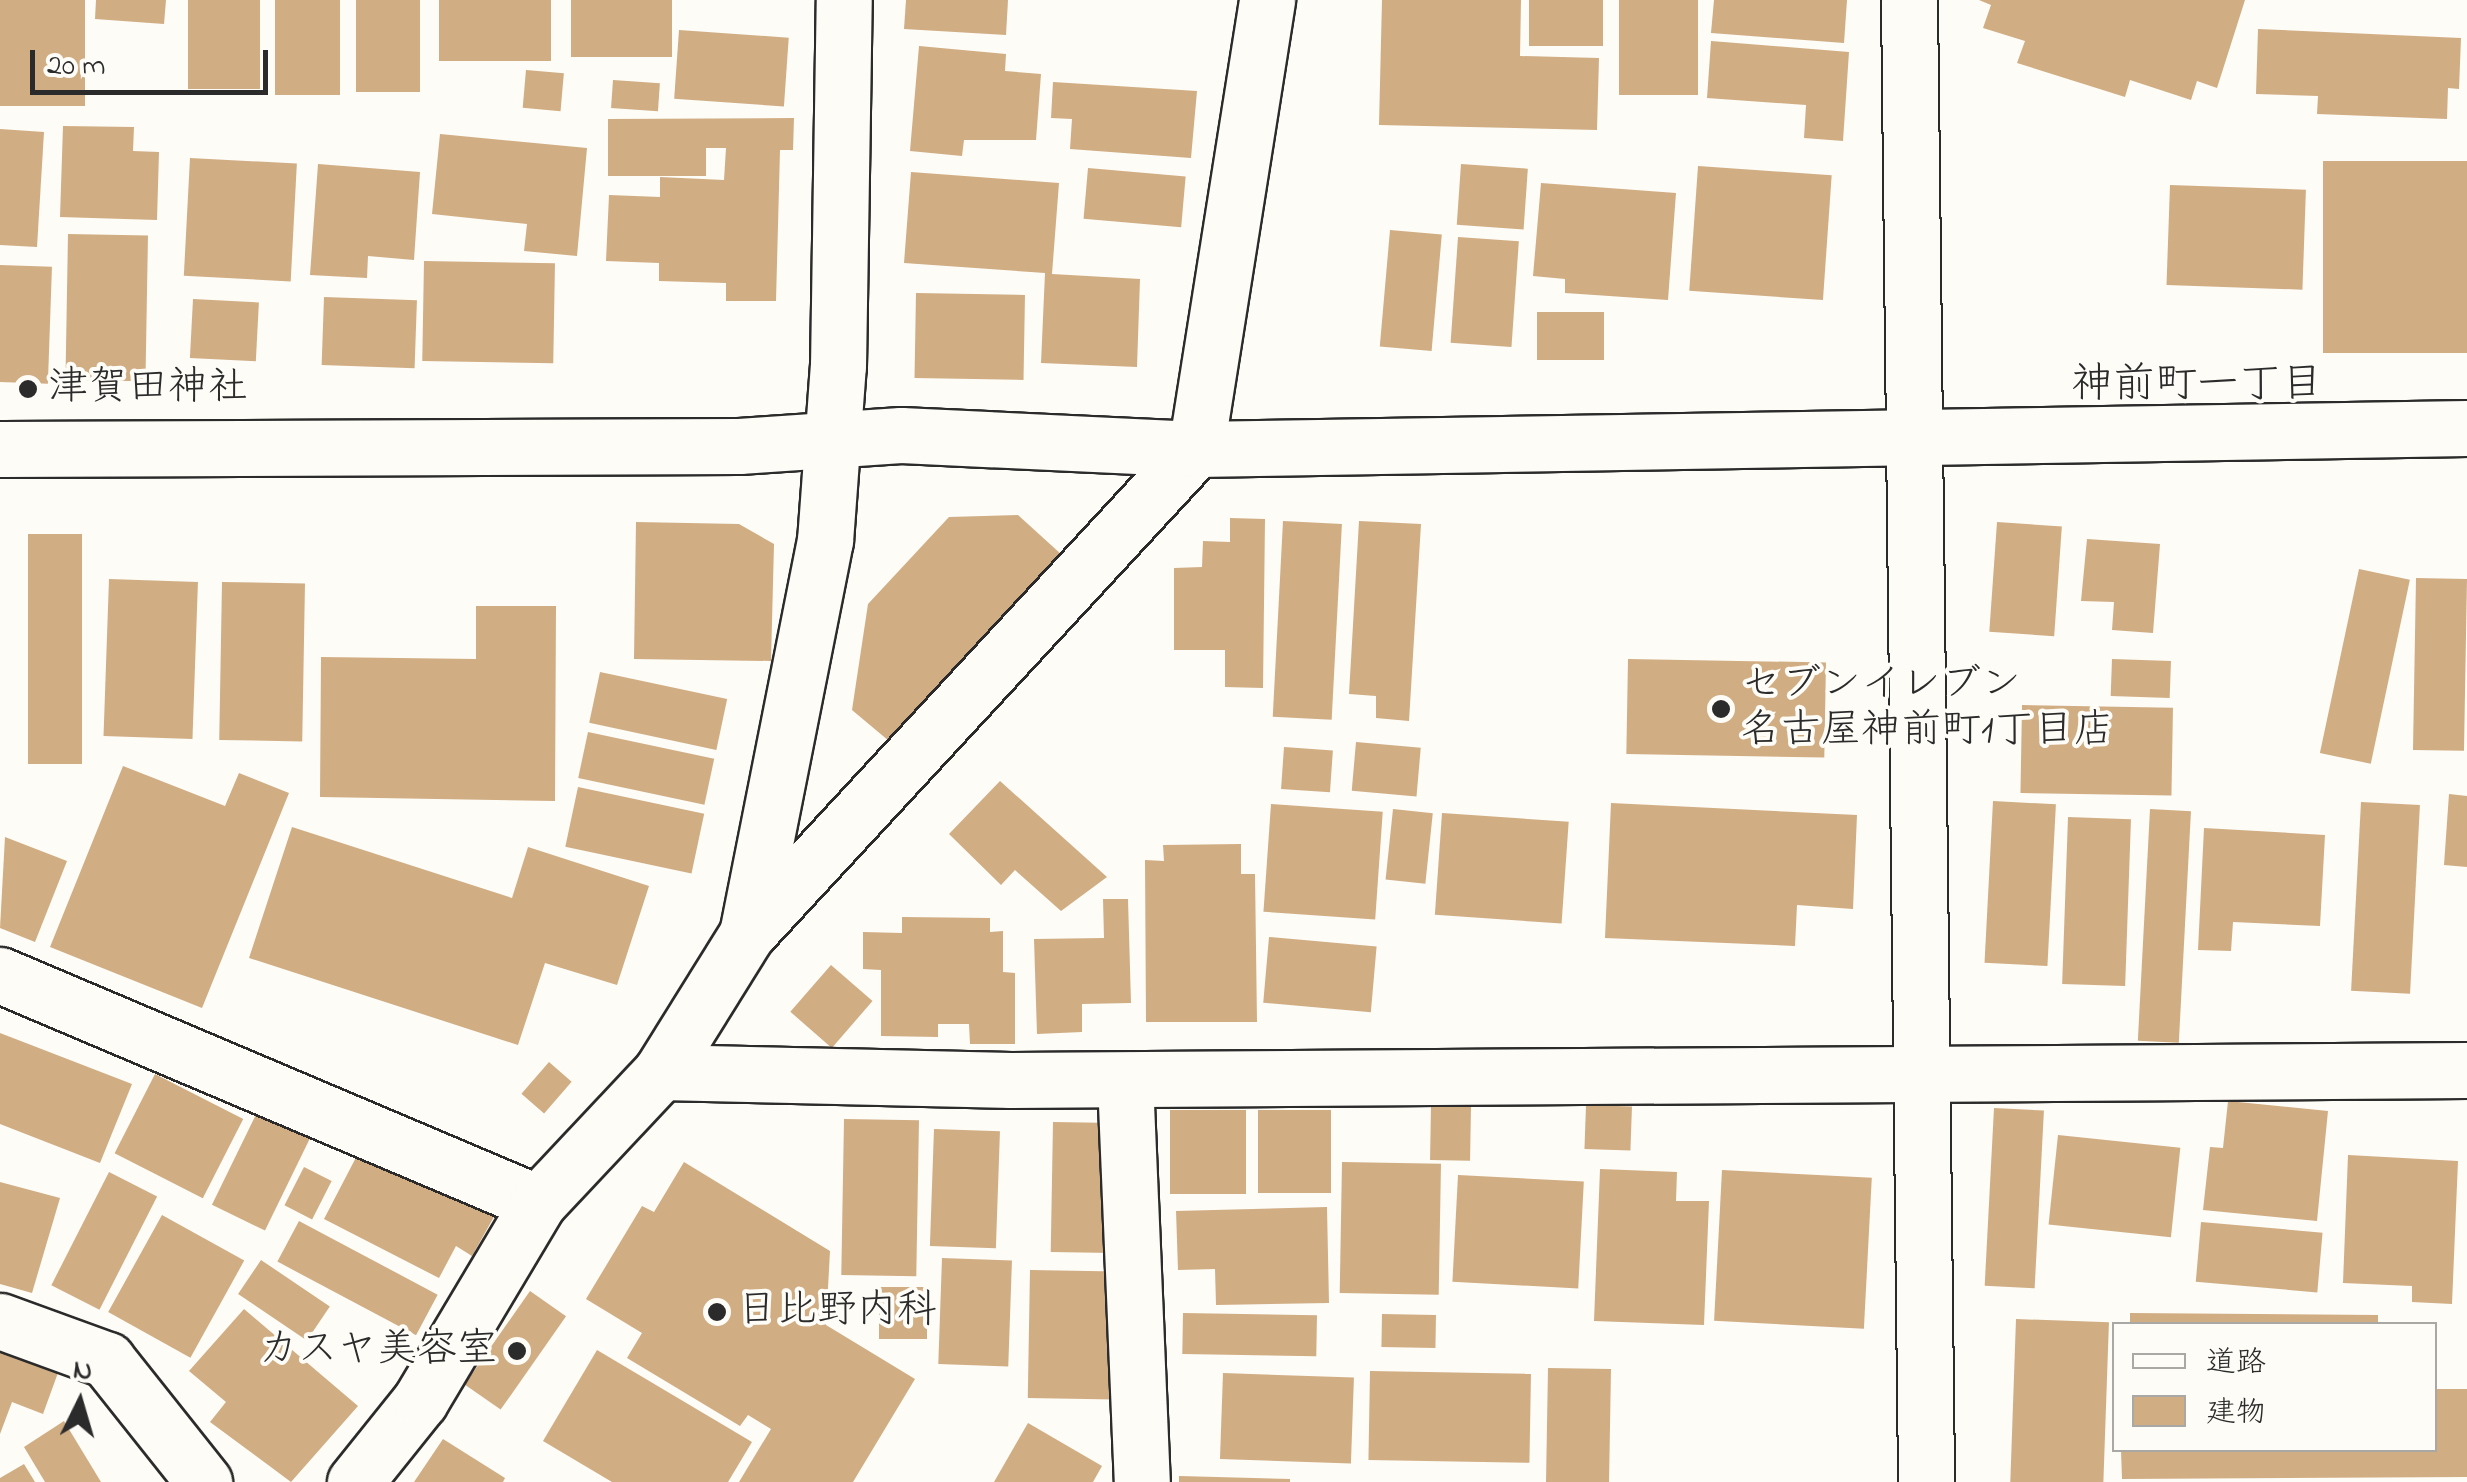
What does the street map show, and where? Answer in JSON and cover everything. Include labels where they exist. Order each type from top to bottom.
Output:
[{"type":"street","points":[[748,934],[825,541],[833,438],[844,0]]},
{"type":"street","points":[[355,1482],[420,1401],[538,1203],[662,1072],[748,934],[1196,449],[1266,0]]},
{"type":"street","points":[[1909,0],[1918,1074],[1926,1482]]},
{"type":"street","points":[[0,448],[833,438],[1196,449],[1913,432],[2467,428]]},
{"type":"street","points":[[0,975],[538,1203]]},
{"type":"street","points":[[662,1072],[1125,1080],[2467,1070]]},
{"type":"street","points":[[1125,1080],[1142,1482]]},
{"type":"street","points":[[0,1321],[108,1360],[204,1482]]},
{"type":"building","points":[[0,0],[85,0],[85,106],[0,106]]},
{"type":"building","points":[[96,0],[166,0],[164,24],[95,19]]},
{"type":"building","points":[[188,0],[260,0],[260,89],[188,89]]},
{"type":"building","points":[[275,0],[340,0],[340,95],[275,95]]},
{"type":"building","points":[[356,0],[420,0],[420,92],[356,92]]},
{"type":"building","points":[[439,0],[551,0],[551,61],[439,61]]},
{"type":"building","points":[[571,0],[672,0],[672,57],[571,57]]},
{"type":"building","points":[[906,0],[1008,0],[1006,35],[904,29]]},
{"type":"building","points":[[1382,0],[1521,0],[1520,56],[1599,58],[1597,130],[1379,125]]},
{"type":"building","points":[[1529,0],[1603,0],[1603,46],[1529,46]]},
{"type":"building","points":[[1619,0],[1698,0],[1698,95],[1619,95]]},
{"type":"building","points":[[1714,0],[1847,0],[1844,43],[1711,33]]},
{"type":"building","points":[[1979,0],[2245,0],[2217,88],[2197,81],[2191,100],[2130,80],[2125,97],[2017,63],[2025,41],[1983,28],[1991,5]]},
{"type":"building","points":[[2258,29],[2461,38],[2459,89],[2448,88],[2447,119],[2317,114],[2318,96],[2256,94]]},
{"type":"building","points":[[679,30],[789,38],[784,107],[674,99]]},
{"type":"building","points":[[1711,41],[1849,52],[1843,141],[1804,138],[1806,105],[1707,98]]},
{"type":"building","points":[[919,46],[1006,54],[1005,71],[1041,74],[1036,140],[964,140],[962,156],[910,151]]},
{"type":"building","points":[[526,70],[564,73],[561,111],[523,108]]},
{"type":"building","points":[[613,80],[660,83],[658,111],[611,108]]},
{"type":"building","points":[[1053,82],[1197,91],[1191,158],[1070,149],[1072,119],[1051,118]]},
{"type":"building","points":[[794,118],[793,150],[780,150],[776,301],[726,301],[726,283],[659,281],[659,263],[606,261],[609,195],[660,197],[660,177],[724,180],[726,148],[706,148],[706,176],[608,176],[608,119]]},
{"type":"building","points":[[63,126],[134,127],[133,151],[159,152],[157,220],[60,217]]},
{"type":"building","points":[[0,129],[44,132],[37,247],[0,245]]},
{"type":"building","points":[[440,134],[587,148],[577,256],[524,251],[527,224],[432,214]]},
{"type":"building","points":[[190,158],[297,164],[291,281],[184,276]]},
{"type":"building","points":[[2323,161],[2467,161],[2467,353],[2323,353]]},
{"type":"building","points":[[318,164],[420,172],[414,260],[368,256],[367,278],[310,275]]},
{"type":"building","points":[[1461,164],[1528,169],[1524,230],[1457,225]]},
{"type":"building","points":[[1698,166],[1832,175],[1823,300],[1689,291]]},
{"type":"building","points":[[1088,168],[1186,177],[1181,227],[1084,219]]},
{"type":"building","points":[[911,172],[1059,183],[1052,274],[1140,279],[1137,367],[1041,363],[1045,273],[904,263]]},
{"type":"building","points":[[1541,183],[1676,193],[1668,300],[1565,293],[1565,279],[1533,276]]},
{"type":"building","points":[[2170,185],[2306,190],[2302,290],[2167,285]]},
{"type":"building","points":[[1390,230],[1442,235],[1432,351],[1380,347]]},
{"type":"building","points":[[68,234],[148,235],[145,381],[65,380]]},
{"type":"building","points":[[1458,237],[1519,241],[1511,347],[1451,343]]},
{"type":"building","points":[[424,261],[555,263],[553,363],[422,361]]},
{"type":"building","points":[[0,265],[52,267],[48,384],[0,382]]},
{"type":"building","points":[[916,293],[1025,295],[1023,380],[915,378]]},
{"type":"building","points":[[324,297],[417,300],[415,368],[322,365]]},
{"type":"building","points":[[193,299],[259,302],[256,361],[190,358]]},
{"type":"building","points":[[1537,312],[1604,312],[1604,360],[1537,360]]},
{"type":"building","points":[[1018,515],[1062,555],[889,741],[852,710],[868,604],[949,517]]},
{"type":"building","points":[[1230,518],[1265,519],[1263,688],[1225,687],[1225,650],[1174,650],[1174,568],[1202,567],[1203,541],[1230,542]]},
{"type":"building","points":[[1283,521],[1342,524],[1332,720],[1273,717]]},
{"type":"building","points":[[1359,521],[1421,524],[1409,721],[1376,718],[1376,696],[1349,694]]},
{"type":"building","points":[[636,522],[739,524],[774,544],[771,661],[634,659]]},
{"type":"building","points":[[1997,522],[2062,527],[2054,636],[1989,632]]},
{"type":"building","points":[[28,534],[82,534],[82,764],[28,764]]},
{"type":"building","points":[[2087,539],[2160,544],[2153,633],[2112,630],[2114,602],[2081,601]]},
{"type":"building","points":[[2359,569],[2410,580],[2371,764],[2320,753]]},
{"type":"building","points":[[2416,578],[2467,579],[2464,751],[2413,750]]},
{"type":"building","points":[[109,579],[198,582],[192,739],[104,736]]},
{"type":"building","points":[[222,582],[305,583],[302,741],[219,740]]},
{"type":"building","points":[[476,606],[556,606],[555,801],[320,797],[321,657],[476,659]]},
{"type":"building","points":[[1628,659],[1826,662],[1824,757],[1626,754]]},
{"type":"building","points":[[2112,659],[2171,661],[2170,698],[2111,696]]},
{"type":"building","points":[[600,672],[727,699],[716,750],[589,723]]},
{"type":"building","points":[[2022,705],[2173,708],[2171,796],[2020,793]]},
{"type":"building","points":[[588,732],[714,759],[704,805],[578,778]]},
{"type":"building","points":[[1356,742],[1421,748],[1416,796],[1352,791]]},
{"type":"building","points":[[1284,747],[1333,750],[1330,792],[1281,789]]},
{"type":"building","points":[[123,766],[225,806],[239,773],[289,793],[202,1008],[50,947]]},
{"type":"building","points":[[1000,781],[1107,877],[1061,911],[1015,870],[1001,885],[949,834]]},
{"type":"building","points":[[578,787],[704,814],[691,873],[565,847]]},
{"type":"building","points":[[2449,794],[2467,796],[2467,867],[2444,865]]},
{"type":"building","points":[[1993,801],[2056,804],[2047,966],[1985,963]]},
{"type":"building","points":[[2361,802],[2420,805],[2410,994],[2351,991]]},
{"type":"building","points":[[1611,803],[1857,815],[1853,909],[1797,905],[1795,946],[1605,938]]},
{"type":"building","points":[[1271,804],[1383,812],[1375,920],[1263,912]]},
{"type":"building","points":[[1393,809],[1433,813],[1425,884],[1386,880]]},
{"type":"building","points":[[2150,809],[2191,811],[2179,1043],[2138,1041]]},
{"type":"building","points":[[1442,813],[1569,822],[1562,924],[1435,915]]},
{"type":"building","points":[[2068,817],[2131,819],[2125,986],[2062,984]]},
{"type":"building","points":[[292,827],[512,898],[528,847],[649,886],[617,985],[545,963],[518,1045],[249,958]]},
{"type":"building","points":[[2204,828],[2325,835],[2320,926],[2233,922],[2231,951],[2198,950]]},
{"type":"building","points":[[5,837],[67,861],[35,942],[0,928]]},
{"type":"building","points":[[1241,844],[1241,874],[1255,874],[1257,1022],[1146,1022],[1145,860],[1164,861],[1163,845]]},
{"type":"building","points":[[1103,899],[1128,899],[1131,1003],[1082,1004],[1082,1032],[1037,1034],[1034,939],[1104,938]]},
{"type":"building","points":[[902,917],[990,918],[990,932],[1003,931],[1003,972],[1015,973],[1015,1044],[970,1044],[969,1024],[938,1024],[938,1037],[881,1036],[881,970],[863,969],[863,932],[902,933]]},
{"type":"building","points":[[1269,937],[1377,946],[1371,1012],[1263,1003]]},
{"type":"building","points":[[831,965],[873,1001],[832,1048],[790,1012]]},
{"type":"building","points":[[0,1033],[132,1084],[100,1163],[0,1124]]},
{"type":"building","points":[[549,1062],[572,1082],[544,1113],[521,1094]]},
{"type":"building","points":[[155,1074],[243,1119],[203,1198],[115,1153]]},
{"type":"building","points":[[265,1096],[318,1122],[265,1231],[212,1205]]},
{"type":"building","points":[[2228,1101],[2328,1111],[2317,1221],[2203,1210],[2210,1147],[2223,1148]]},
{"type":"building","points":[[1586,1105],[1632,1107],[1630,1151],[1584,1149]]},
{"type":"building","points":[[1431,1106],[1471,1107],[1470,1161],[1430,1160]]},
{"type":"building","points":[[1994,1108],[2044,1111],[2035,1288],[1985,1286]]},
{"type":"building","points":[[1170,1110],[1246,1110],[1246,1194],[1170,1194]]},
{"type":"building","points":[[1258,1110],[1331,1110],[1331,1193],[1258,1193]]},
{"type":"building","points":[[844,1119],[919,1120],[916,1276],[841,1275]]},
{"type":"building","points":[[1053,1122],[1115,1123],[1113,1253],[1051,1252]]},
{"type":"building","points":[[934,1129],[1000,1131],[996,1248],[930,1246]]},
{"type":"building","points":[[2058,1135],[2180,1148],[2171,1237],[2049,1225]]},
{"type":"building","points":[[363,1144],[496,1213],[472,1256],[456,1246],[439,1278],[324,1219]]},
{"type":"building","points":[[2348,1155],[2458,1161],[2452,1304],[2412,1302],[2412,1286],[2343,1283]]},
{"type":"building","name":"日比野内科","points":[[684,1162],[830,1251],[826,1325],[915,1379],[853,1482],[739,1482],[771,1429],[748,1415],[740,1426],[627,1358],[642,1333],[586,1299],[642,1206],[654,1212]]},
{"type":"building","points":[[1342,1162],[1441,1164],[1439,1295],[1340,1293]]},
{"type":"building","points":[[304,1167],[332,1181],[312,1219],[284,1205]]},
{"type":"building","points":[[1600,1169],[1677,1172],[1676,1201],[1709,1201],[1704,1325],[1594,1321]]},
{"type":"building","points":[[1722,1170],[1872,1178],[1864,1329],[1714,1321]]},
{"type":"building","points":[[109,1172],[157,1197],[99,1310],[51,1285]]},
{"type":"building","points":[[1458,1175],[1584,1182],[1578,1288],[1452,1282]]},
{"type":"building","points":[[0,1182],[60,1198],[32,1293],[0,1284]]},
{"type":"building","points":[[1327,1207],[1329,1303],[1216,1305],[1215,1269],[1178,1270],[1176,1211]]},
{"type":"building","points":[[162,1215],[244,1261],[190,1358],[108,1312]]},
{"type":"building","points":[[299,1221],[438,1295],[416,1335],[277,1262]]},
{"type":"building","points":[[2201,1222],[2323,1233],[2317,1292],[2196,1282]]},
{"type":"building","points":[[942,1258],[1012,1260],[1008,1366],[938,1364]]},
{"type":"building","points":[[261,1260],[330,1306],[307,1340],[238,1294]]},
{"type":"building","points":[[1030,1270],[1117,1272],[1115,1399],[1028,1398]]},
{"type":"building","points":[[879,1287],[927,1287],[927,1339],[879,1339]]},
{"type":"building","name":"カスヤ美容室","points":[[530,1291],[566,1316],[501,1410],[465,1384]]},
{"type":"building","points":[[244,1309],[358,1406],[291,1482],[210,1422],[226,1402],[189,1371]]},
{"type":"building","points":[[1183,1313],[1317,1315],[1316,1356],[1182,1354]]},
{"type":"building","points":[[2130,1313],[2378,1315],[2378,1322],[2130,1322]]},
{"type":"building","points":[[1382,1314],[1436,1315],[1435,1348],[1381,1347]]},
{"type":"building","points":[[2016,1319],[2109,1322],[2103,1482],[2010,1482]]},
{"type":"building","points":[[0,1349],[59,1370],[43,1414],[12,1402],[0,1434]]},
{"type":"building","points":[[597,1350],[752,1442],[728,1482],[612,1482],[543,1441]]},
{"type":"building","points":[[1548,1368],[1611,1369],[1609,1482],[1546,1482]]},
{"type":"building","points":[[1370,1371],[1531,1374],[1529,1463],[1368,1460]]},
{"type":"building","points":[[1223,1373],[1354,1378],[1351,1464],[1220,1459]]},
{"type":"building","points":[[2437,1389],[2467,1389],[2467,1477],[2122,1479],[2121,1452],[2437,1452]]},
{"type":"building","points":[[64,1421],[101,1482],[45,1482],[24,1447]]},
{"type":"building","points":[[1028,1423],[1102,1466],[1093,1482],[994,1482]]},
{"type":"building","points":[[443,1439],[505,1478],[503,1482],[414,1482]]},
{"type":"building","points":[[24,1464],[35,1482],[0,1482],[0,1478]]},
{"type":"building","points":[[1179,1476],[1290,1479],[1290,1482],[1179,1482]]},
{"type":"place","name":"津賀田神社","points":[[28,389]]},
{"type":"place","name":"セブンイレブン 名古屋神前町1丁目店","points":[[1721,709]]},
{"type":"place","name":"日比野内科","points":[[717,1312]]},
{"type":"place","name":"カスヤ美容室","points":[[517,1351]]},
{"type":"district","name":"神前町一丁目","points":[[2197,386]]}]
